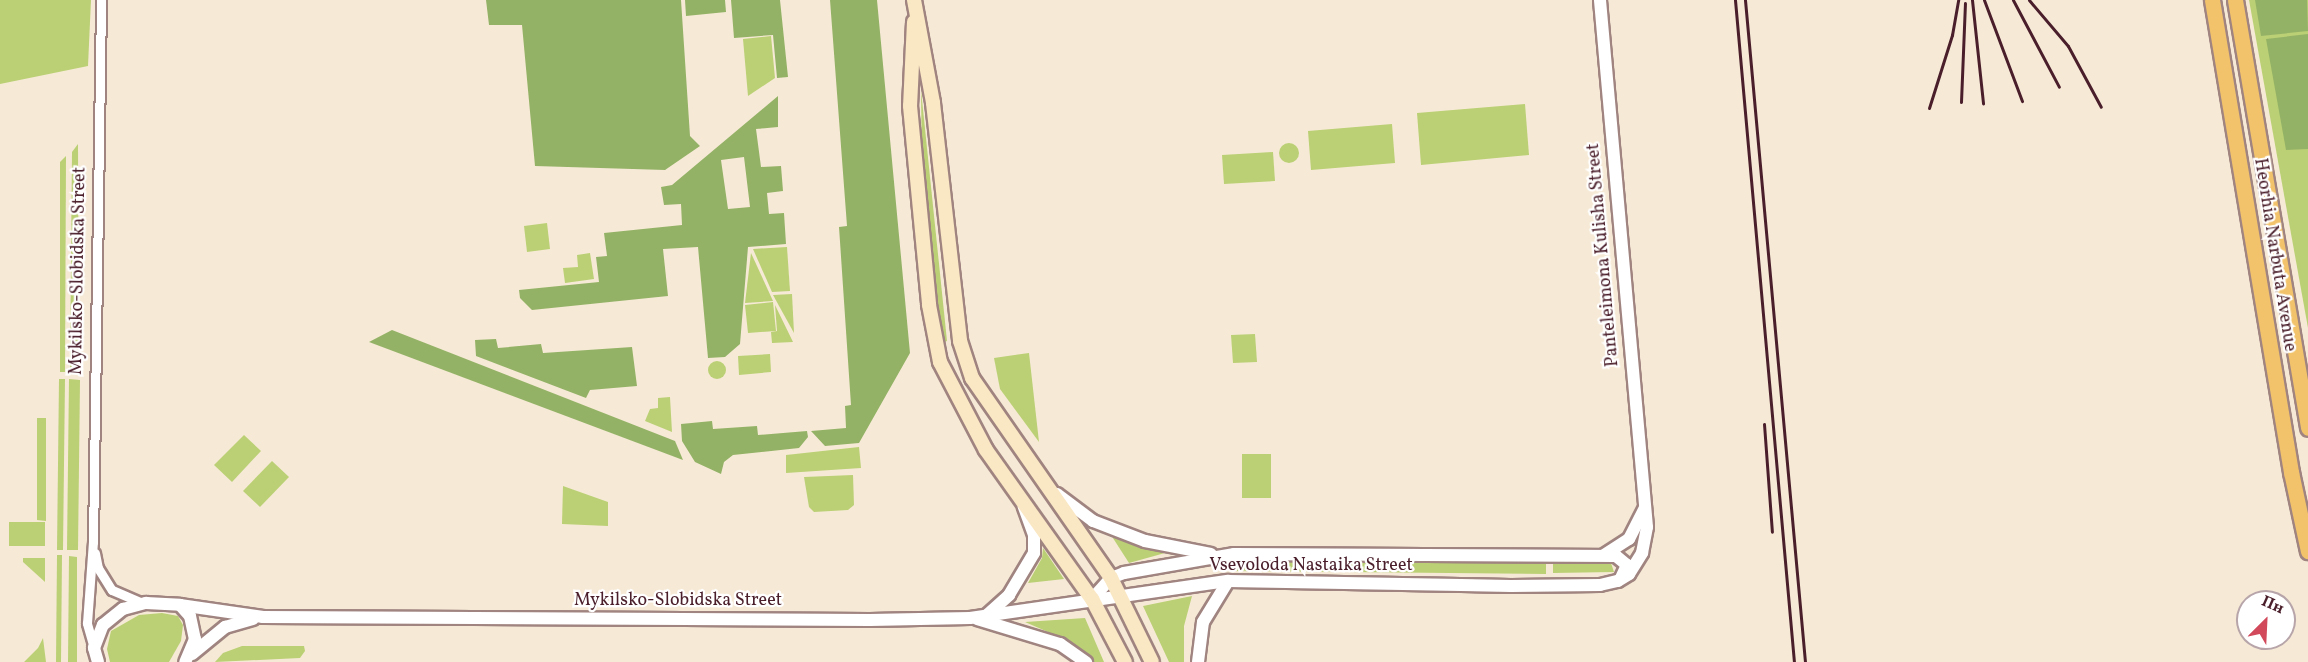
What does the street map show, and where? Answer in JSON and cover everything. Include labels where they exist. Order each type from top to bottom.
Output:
[{"type":"main road","name":"Heorhia Narbuta Avenue","points":[[2212,0],[2287,451],[2308,551]]},
{"type":"main road","name":"Heorhia Narbuta Avenue","points":[[2235,0],[2308,428]]},
{"type":"main road","points":[[915,5],[933,103],[960,341],[972,378],[1036,474],[1111,578],[1152,662]]},
{"type":"main road","points":[[915,5],[910,106],[935,346],[950,385],[970,422],[1022,504],[1092,599],[1125,662]]},
{"type":"street","name":"Mykilsko-Slobidska Street","points":[[94,648],[87,623],[93,542],[101,0]]},
{"type":"street","name":"Panteleimona Kulisha Street","points":[[1600,0],[1647,527],[1642,553],[1629,574],[1618,580]]},
{"type":"street","points":[[1036,474],[1093,521],[1145,541],[1218,555]]},
{"type":"street","points":[[986,615],[1009,595],[1034,553],[1034,535],[1022,504]]},
{"type":"street","points":[[1600,555],[1610,553],[1629,539],[1645,507]]},
{"type":"street","name":"Mykilsko-Slobidska Street","points":[[93,542],[98,568],[112,590],[146,603],[263,617],[645,620],[970,618],[1092,599]]},
{"type":"street","name":"Vsevoloda Nastaika Street","points":[[1111,578],[1218,555],[1600,555]]},
{"type":"street","points":[[1600,555],[1623,559],[1626,572],[1618,580]]},
{"type":"street","points":[[1092,599],[1111,578]]},
{"type":"street","name":"Vsevoloda Nastaika Street","points":[[1092,599],[1228,581],[1511,586],[1600,585],[1618,580]]},
{"type":"street","points":[[1198,662],[1203,622],[1228,581]]},
{"type":"street","points":[[98,662],[94,648],[97,635],[112,614],[146,603]]},
{"type":"street","points":[[180,606],[190,616],[194,628],[188,658]]},
{"type":"street","name":"Mykilsko-Slobidska Street","points":[[188,658],[225,627],[263,617]]},
{"type":"street","points":[[970,618],[1060,644],[1086,662]]},
{"type":"green space","points":[[0,0],[91,0],[88,66],[0,84]]},
{"type":"green space","points":[[486,0],[681,0],[690,136],[700,146],[665,170],[535,166],[522,25],[489,25]]},
{"type":"green space","points":[[685,0],[725,0],[726,12],[686,16]]},
{"type":"green space","points":[[731,0],[780,0],[788,77],[777,78],[773,35],[734,38]]},
{"type":"green space","points":[[830,0],[877,0],[910,353],[859,443],[825,446],[811,431],[846,428],[845,406],[851,405],[839,227],[847,226]]},
{"type":"green space","points":[[2249,0],[2308,0],[2308,328]]},
{"type":"green space","points":[[2255,0],[2307,0],[2308,31],[2261,36]]},
{"type":"green space","points":[[2308,34],[2308,149],[2286,150],[2266,39]]},
{"type":"green space","points":[[771,36],[775,78],[748,96],[743,39]]},
{"type":"green space","points":[[921,90],[947,341],[942,343],[922,173]]},
{"type":"green space","points":[[778,96],[778,127],[756,129],[761,167],[781,166],[783,191],[767,193],[769,214],[784,213],[786,244],[748,247],[740,344],[725,357],[708,358],[698,247],[663,249],[668,296],[532,310],[520,298],[519,290],[599,282],[596,257],[607,256],[604,233],[682,225],[681,204],[664,205],[661,187],[672,185]],"holes":[[[744,157],[750,207],[728,209],[721,160]]]},
{"type":"green space","points":[[1525,104],[1529,155],[1421,165],[1417,113]]},
{"type":"green space","points":[[1392,124],[1395,163],[1311,170],[1308,131]]},
{"type":"green space","points":[[1289,143],[1296,146],[1299,153],[1296,160],[1289,163],[1282,160],[1279,153],[1282,146]]},
{"type":"green space","points":[[78,144],[79,369],[70,370],[72,152]]},
{"type":"green space","points":[[1273,152],[1275,181],[1224,184],[1222,155]]},
{"type":"green space","points":[[66,156],[65,372],[60,372],[60,162]]},
{"type":"green space","points":[[547,223],[550,249],[527,252],[524,226]]},
{"type":"green space","points":[[787,247],[790,291],[772,292],[753,249]]},
{"type":"green space","points":[[590,253],[594,279],[565,283],[563,268],[578,267],[577,255]]},
{"type":"green space","points":[[751,253],[773,301],[745,303]]},
{"type":"green space","points":[[792,294],[794,333],[773,295]]},
{"type":"green space","points":[[773,302],[776,331],[748,333],[745,305]]},
{"type":"green space","points":[[775,305],[793,342],[772,343],[771,332],[777,331]]},
{"type":"green space","points":[[392,330],[675,441],[683,460],[369,342]]},
{"type":"green space","points":[[1255,334],[1257,362],[1233,363],[1231,335]]},
{"type":"green space","points":[[496,339],[498,348],[541,344],[543,353],[632,347],[637,386],[590,390],[586,398],[476,356],[475,340]]},
{"type":"green space","points":[[1029,353],[1039,442],[1000,389],[994,358]]},
{"type":"green space","points":[[770,354],[771,372],[739,375],[738,356]]},
{"type":"green space","points":[[717,361],[723,364],[726,370],[723,376],[717,379],[711,376],[708,370],[711,364]]},
{"type":"green space","points":[[59,379],[65,379],[63,550],[57,550]]},
{"type":"green space","points":[[69,379],[80,380],[78,550],[67,550]]},
{"type":"green space","points":[[670,397],[672,432],[645,421],[650,409],[658,408],[658,398]]},
{"type":"green space","points":[[37,418],[46,418],[46,521],[37,520]]},
{"type":"green space","points":[[712,421],[713,429],[757,426],[758,435],[807,431],[808,437],[799,448],[733,455],[724,462],[721,474],[695,462],[682,441],[681,424]]},
{"type":"green space","points":[[244,435],[261,451],[232,482],[214,465]]},
{"type":"green space","points":[[859,447],[861,468],[786,473],[786,455]]},
{"type":"green space","points":[[1242,454],[1271,454],[1271,498],[1242,498]]},
{"type":"green space","points":[[272,461],[289,477],[260,507],[243,491]]},
{"type":"green space","points":[[853,475],[854,505],[848,510],[814,512],[809,507],[804,477]]},
{"type":"green space","points":[[563,486],[608,502],[608,526],[562,524]]},
{"type":"green space","points":[[9,522],[45,522],[45,546],[9,546]]},
{"type":"green space","points":[[1111,535],[1165,553],[1129,563]]},
{"type":"green space","points":[[1043,548],[1064,579],[1028,583],[1042,558]]},
{"type":"green space","points":[[57,555],[62,555],[61,662],[56,662]]},
{"type":"green space","points":[[69,556],[77,557],[77,662],[68,662]]},
{"type":"green space","points":[[23,558],[45,558],[45,582],[23,562]]},
{"type":"green space","points":[[1263,561],[1546,563],[1546,574],[1237,571],[1237,563]]},
{"type":"green space","points":[[1553,563],[1611,563],[1614,572],[1553,573]]},
{"type":"green space","points":[[1192,596],[1184,626],[1184,662],[1169,662],[1143,606]]},
{"type":"green space","points":[[162,613],[178,616],[183,625],[181,641],[169,662],[110,662],[107,649],[111,631],[139,615]]},
{"type":"green space","points":[[1085,618],[1104,662],[1093,662],[1064,639],[1025,622]]},
{"type":"green space","points":[[43,638],[46,662],[24,662],[38,648]]},
{"type":"green space","points":[[242,646],[304,646],[305,651],[300,658],[215,662],[223,653]]},
{"type":"railway","points":[[1735,0],[1794,662]]},
{"type":"railway","points":[[1745,0],[1805,662]]},
{"type":"railway","points":[[1929,108],[1952,35],[1958,0]]},
{"type":"railway","points":[[1972,0],[1983,103]]},
{"type":"railway","points":[[1984,0],[2022,101]]},
{"type":"railway","points":[[2013,0],[2059,87]]},
{"type":"railway","points":[[2029,0],[2068,46],[2101,107]]},
{"type":"railway","points":[[1961,102],[1965,3]]},
{"type":"railway","points":[[1764,424],[1772,532]]}]
